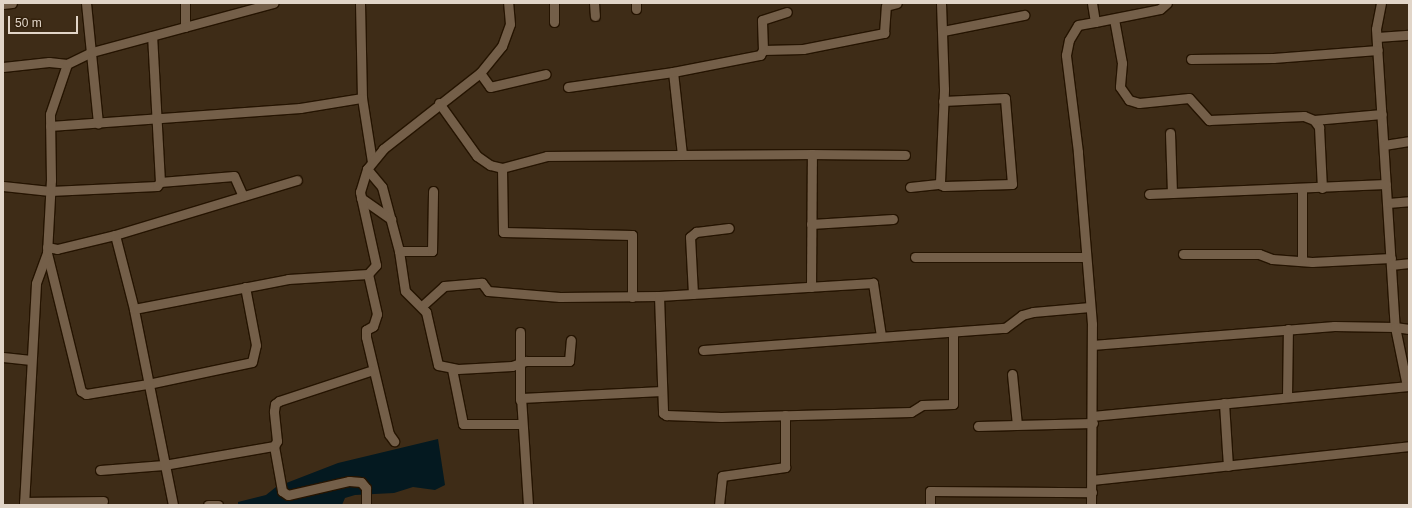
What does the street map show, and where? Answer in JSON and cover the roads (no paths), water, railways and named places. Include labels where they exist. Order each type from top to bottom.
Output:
[{"type":"street","points":[[3,4],[12,3]]},
{"type":"street","points":[[86,3],[98,123]]},
{"type":"street","points":[[185,3],[185,27]]},
{"type":"street","points":[[3,67],[49,62],[67,64],[92,52],[274,3]]},
{"type":"street","points":[[360,3],[362,98],[370,165],[382,187],[391,219],[399,251],[406,294],[422,306],[426,312],[436,362],[440,367],[452,369],[512,366],[519,363],[569,361],[571,340]]},
{"type":"street","points":[[134,309],[288,279],[368,274],[376,265],[361,198],[370,165],[383,148],[480,73],[502,46],[510,24],[508,3]]},
{"type":"street","points":[[554,3],[554,22]]},
{"type":"street","points":[[594,3],[595,16]]},
{"type":"street","points":[[763,50],[803,49],[884,33],[886,6],[897,3]]},
{"type":"street","points":[[939,184],[943,101],[943,31],[941,3]]},
{"type":"street","points":[[1092,3],[1095,22]]},
{"type":"street","points":[[1091,505],[1092,345],[1090,308],[1078,152],[1066,56],[1069,40],[1078,25],[1160,9],[1167,3]]},
{"type":"street","points":[[978,426],[1092,420],[1287,396],[1408,386],[1395,327],[1377,37],[1381,3]]},
{"type":"street","points":[[568,87],[673,72],[760,55],[763,50],[762,20],[787,12]]},
{"type":"street","points":[[943,31],[1024,15]]},
{"type":"street","points":[[1114,19],[1122,63],[1120,87],[1129,100],[1139,103],[1189,98],[1210,120],[1304,116],[1314,120],[1382,114]]},
{"type":"street","points":[[152,36],[158,119],[160,182]]},
{"type":"street","points":[[1377,37],[1409,37]]},
{"type":"street","points":[[1191,59],[1273,58],[1378,50]]},
{"type":"street","points":[[67,64],[50,114],[50,192],[47,250],[36,283],[24,503],[102,501]]},
{"type":"street","points":[[673,72],[682,155]]},
{"type":"street","points":[[480,73],[490,86],[546,74]]},
{"type":"street","points":[[50,126],[300,108],[362,98]]},
{"type":"street","points":[[910,187],[939,184],[944,186],[1012,184],[1005,98],[943,101]]},
{"type":"street","points":[[439,104],[477,156],[490,165],[502,168],[547,156],[812,154],[905,155]]},
{"type":"street","points":[[1314,120],[1319,127],[1322,188]]},
{"type":"street","points":[[1170,133],[1172,193]]},
{"type":"street","points":[[1384,145],[1409,141]]},
{"type":"street","points":[[811,287],[812,154]]},
{"type":"street","points":[[502,168],[503,232],[632,235],[632,297]]},
{"type":"street","points":[[3,186],[50,192],[157,186],[160,182],[234,176],[243,196]]},
{"type":"street","points":[[47,250],[115,235],[297,180]]},
{"type":"street","points":[[1149,194],[1322,188],[1386,184]]},
{"type":"street","points":[[1302,188],[1302,261]]},
{"type":"street","points":[[399,251],[432,250],[433,191]]},
{"type":"street","points":[[361,198],[391,219]]},
{"type":"street","points":[[1388,203],[1409,201]]},
{"type":"street","points":[[811,224],[893,219]]},
{"type":"street","points":[[693,294],[690,237],[696,232],[729,228]]},
{"type":"street","points":[[115,235],[134,309],[173,505]]},
{"type":"street","points":[[47,250],[81,391],[86,394],[148,384],[252,362],[256,346],[245,287]]},
{"type":"street","points":[[1183,254],[1259,254],[1272,259],[1302,261],[1391,261],[1409,263]]},
{"type":"street","points":[[915,257],[1086,257]]},
{"type":"street","points":[[368,274],[378,314],[373,326],[366,330],[373,370],[389,434],[394,441]]},
{"type":"street","points":[[422,306],[444,286],[482,283],[488,291],[560,297],[659,296],[873,283],[881,336]]},
{"type":"street","points":[[659,296],[663,413],[666,415],[785,415],[912,412],[922,405],[953,404],[953,332]]},
{"type":"street","points":[[703,350],[1005,328],[1022,315],[1033,312],[1090,308]]},
{"type":"street","points":[[1092,345],[1288,328],[1334,326],[1395,327],[1409,329]]},
{"type":"street","points":[[1287,396],[1288,328]]},
{"type":"street","points":[[520,332],[520,400],[528,505]]},
{"type":"street","points":[[3,357],[31,360]]},
{"type":"street","points":[[452,369],[463,424],[522,424]]},
{"type":"street","points":[[366,505],[366,488],[361,482],[336,484],[288,495],[282,491],[274,446],[277,441],[274,411],[275,404],[279,401],[373,370]]},
{"type":"street","points":[[1012,374],[1017,425]]},
{"type":"street","points":[[520,400],[524,396],[662,391]]},
{"type":"street","points":[[1224,403],[1228,466]]},
{"type":"street","points":[[719,505],[722,476],[785,467],[785,415]]},
{"type":"street","points":[[100,470],[164,465],[274,446]]},
{"type":"street","points":[[1092,480],[1409,446]]},
{"type":"street","points":[[930,505],[930,491],[1092,492]]},
{"type":"street","points":[[208,505],[218,505]]},
{"type":"water","points":[[438,439],[445,485],[435,490],[413,487],[394,493],[355,495],[345,498],[342,505],[238,505],[238,502],[266,495],[276,487],[338,463]]}]
